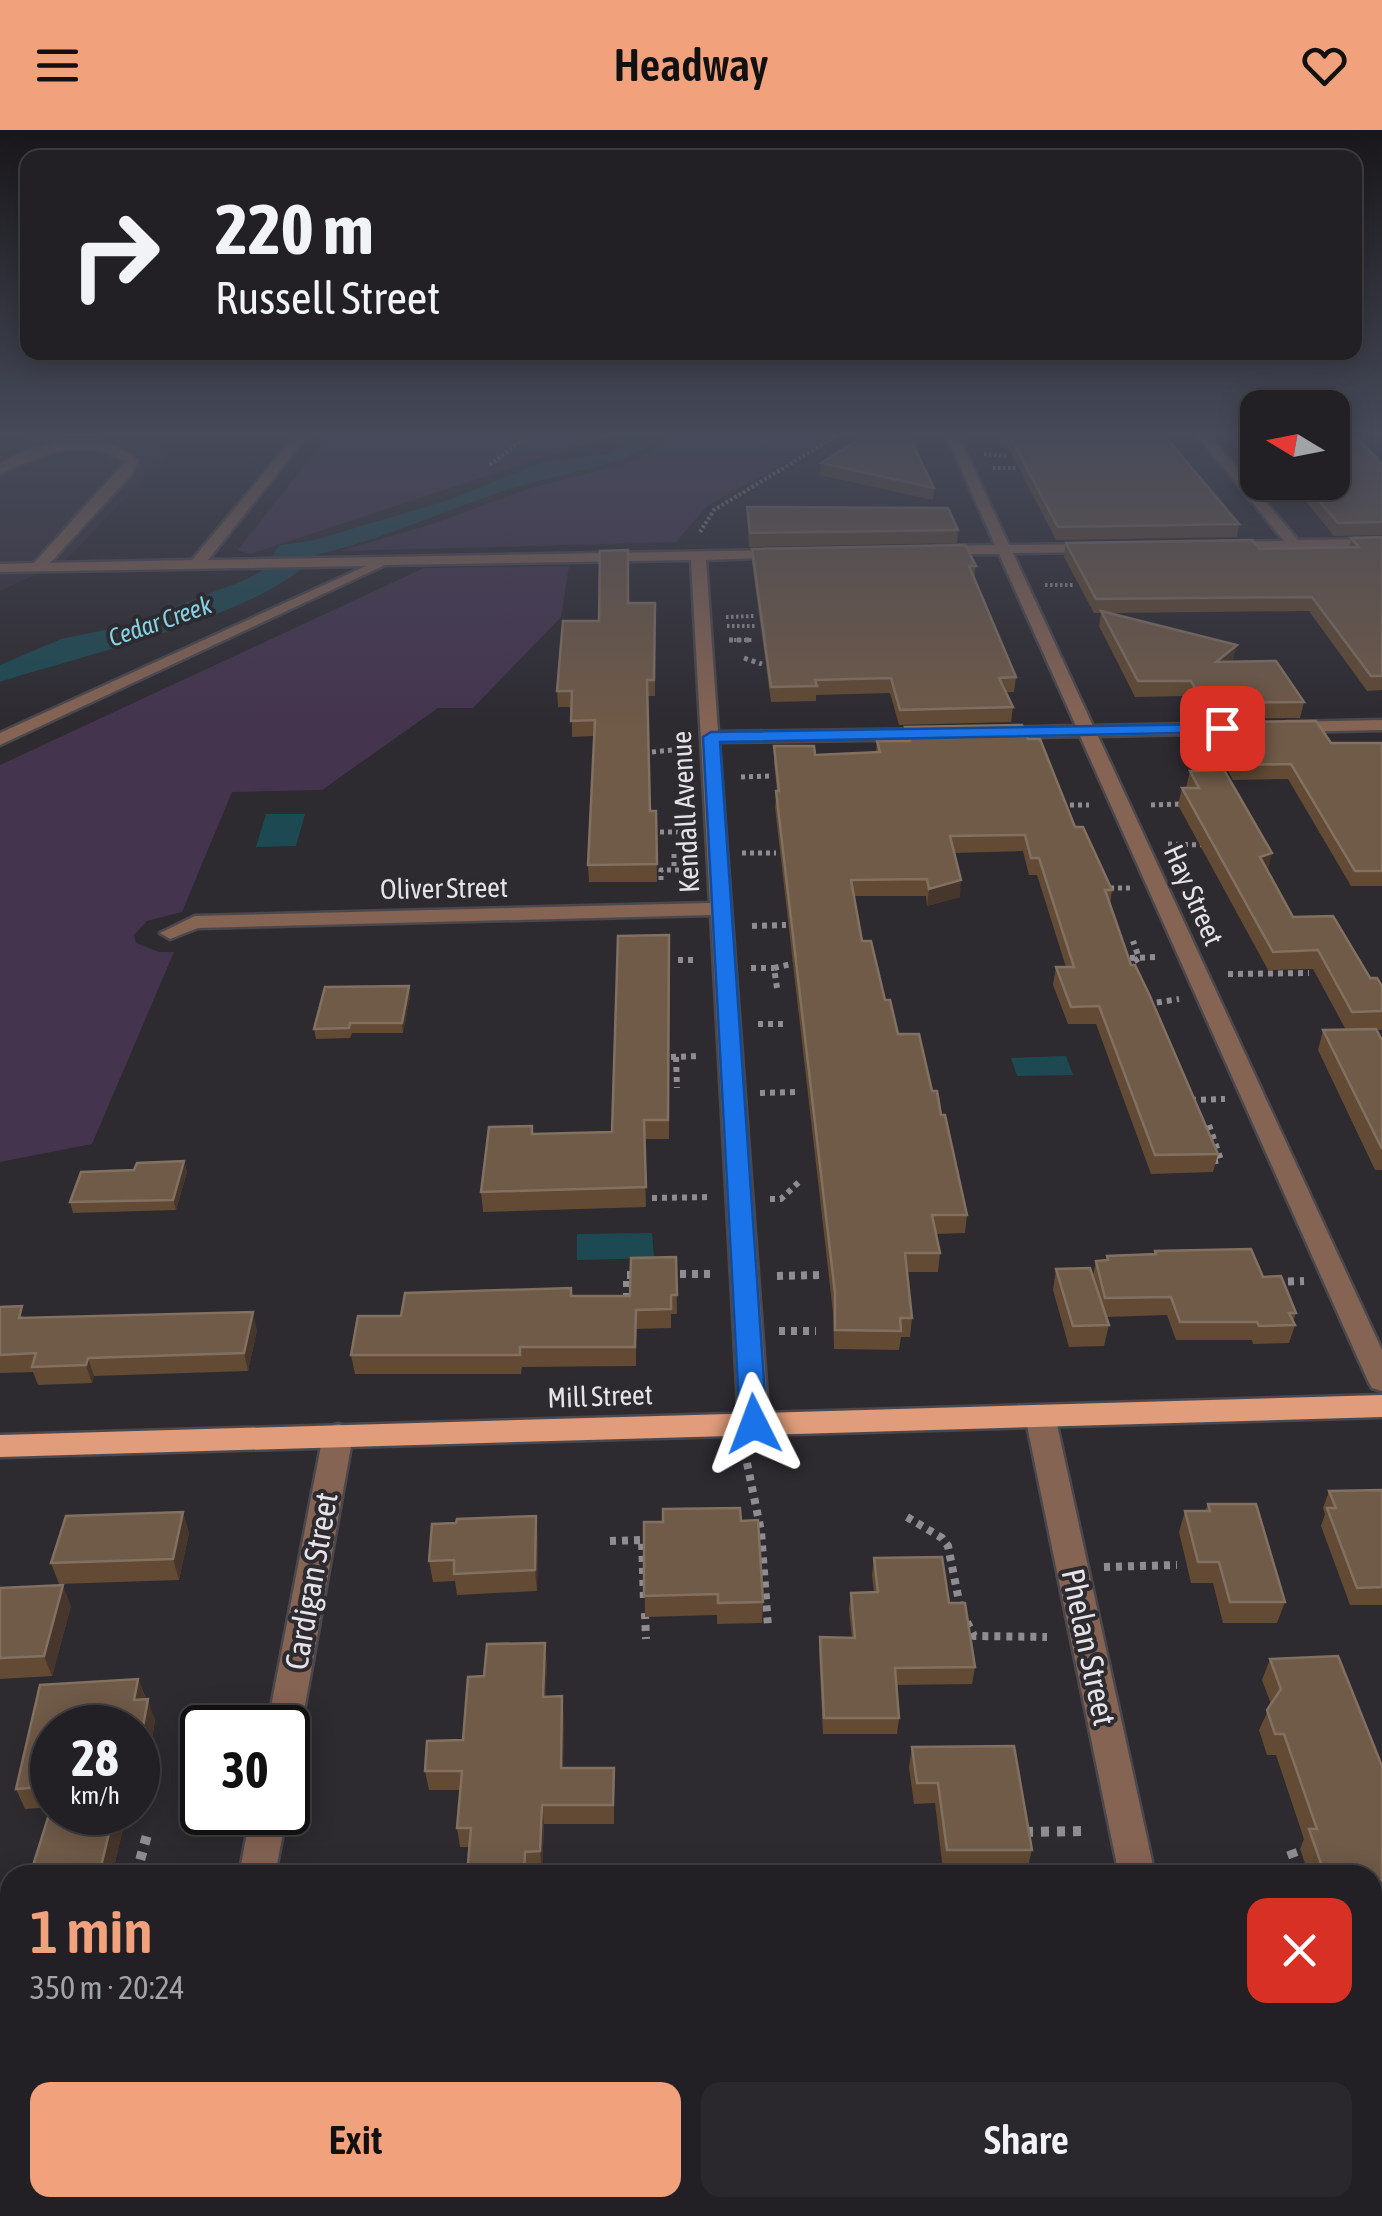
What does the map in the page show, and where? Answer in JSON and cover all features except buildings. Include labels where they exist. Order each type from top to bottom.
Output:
[{"type":"main road","name":"Mill Street","points":[[0,1446],[754,1424],[1041,1420],[1382,1406]]},
{"type":"street","points":[[38,567],[71,532]]},
{"type":"street","points":[[198,564],[223,532]]},
{"type":"street","name":"Hay Street","points":[[996,532],[1382,1381]]},
{"type":"street","points":[[1284,532],[1294,544]]},
{"type":"street","points":[[1212,546],[1382,542]]},
{"type":"street","points":[[0,568],[387,562],[698,544],[800,553]]},
{"type":"street","name":"Kendall Avenue","points":[[698,544],[754,1424]]},
{"type":"street","points":[[921,550],[1108,548]]},
{"type":"street","points":[[0,740],[387,562]]},
{"type":"street","points":[[711,737],[1382,725]]},
{"type":"street","name":"Oliver Street","points":[[170,933],[194,922],[721,909]]},
{"type":"street","name":"Phelan Street","points":[[1041,1420],[1135,1865]]},
{"type":"street","name":"Cardigan Street","points":[[288,1705],[338,1436]]},
{"type":"street","points":[[259,1865],[265,1835]]},
{"type":"path","points":[[698,544],[703,532]]},
{"type":"path","points":[[1038,585],[1074,585]]},
{"type":"path","points":[[720,617],[754,616]]},
{"type":"path","points":[[720,626],[755,626]]},
{"type":"path","points":[[722,640],[753,640]]},
{"type":"path","points":[[744,658],[762,664]]},
{"type":"path","points":[[734,776],[770,776]]},
{"type":"path","points":[[1052,806],[1104,805]]},
{"type":"path","points":[[1138,844],[1219,846]]},
{"type":"path","points":[[739,853],[776,853]]},
{"type":"path","points":[[661,862],[674,858],[674,870]]},
{"type":"path","points":[[662,880],[661,870],[684,870]]},
{"type":"path","points":[[1101,888],[1139,888]]},
{"type":"path","points":[[746,926],[786,925]]},
{"type":"path","points":[[1132,941],[1139,958]]},
{"type":"path","points":[[1130,958],[1170,957]]},
{"type":"path","points":[[1110,974],[1139,958]]},
{"type":"path","points":[[749,968],[774,968],[784,962],[804,961]]},
{"type":"path","points":[[774,968],[777,988]]},
{"type":"path","points":[[1197,974],[1309,972]]},
{"type":"path","points":[[1146,1004],[1158,999],[1188,998]]},
{"type":"path","points":[[754,1024],[787,1024]]},
{"type":"path","points":[[678,1088],[674,1057],[707,1056]]},
{"type":"path","points":[[1185,1082],[1189,1103],[1231,1099]]},
{"type":"path","points":[[759,1093],[798,1092]]},
{"type":"path","points":[[1208,1162],[1221,1160],[1210,1125]]},
{"type":"path","points":[[768,1199],[781,1198],[800,1180]]},
{"type":"path","points":[[652,1198],[714,1197]]},
{"type":"path","points":[[663,1274],[717,1274]]},
{"type":"path","points":[[627,1299],[627,1275],[645,1275]]},
{"type":"path","points":[[775,1276],[820,1275]]},
{"type":"path","points":[[1261,1282],[1311,1281]]},
{"type":"path","points":[[779,1331],[816,1331]]},
{"type":"path","points":[[747,1463],[761,1531],[768,1628]]},
{"type":"path","points":[[907,1518],[942,1538],[948,1546],[962,1614],[974,1636],[1047,1637]]},
{"type":"path","points":[[610,1541],[642,1540],[646,1639]]},
{"type":"path","points":[[1104,1566],[1177,1565]]},
{"type":"path","points":[[1026,1832],[1082,1831]]},
{"type":"path","points":[[139,1865],[147,1835]]},
{"type":"path","points":[[1292,1850],[1297,1865]]},
{"type":"shaded area","points":[[0,532],[92,532],[65,561],[0,591]]},
{"type":"shaded area","points":[[252,532],[316,532],[250,554],[238,550]]},
{"type":"shaded area","points":[[404,532],[684,532],[676,542],[340,551]]},
{"type":"shaded area","points":[[569,566],[561,617],[473,708],[438,708],[322,790],[232,792],[182,912],[147,921],[134,935],[136,943],[159,952],[174,952],[92,1144],[0,1162],[0,765],[424,568]]},
{"type":"water","name":"Cedar Creek","points":[[340,532],[390,532],[315,555],[292,576],[216,614],[0,682],[0,665],[61,639],[124,626],[245,580],[261,571],[280,545]]},
{"type":"water","points":[[266,814],[305,814],[296,846],[256,847]]},
{"type":"water","points":[[1066,1056],[1073,1075],[1017,1076],[1011,1058]]},
{"type":"water","points":[[652,1233],[654,1258],[577,1260],[577,1234]]},
{"type":"route","points":[[754,1424],[711,737],[1222,728]]}]
